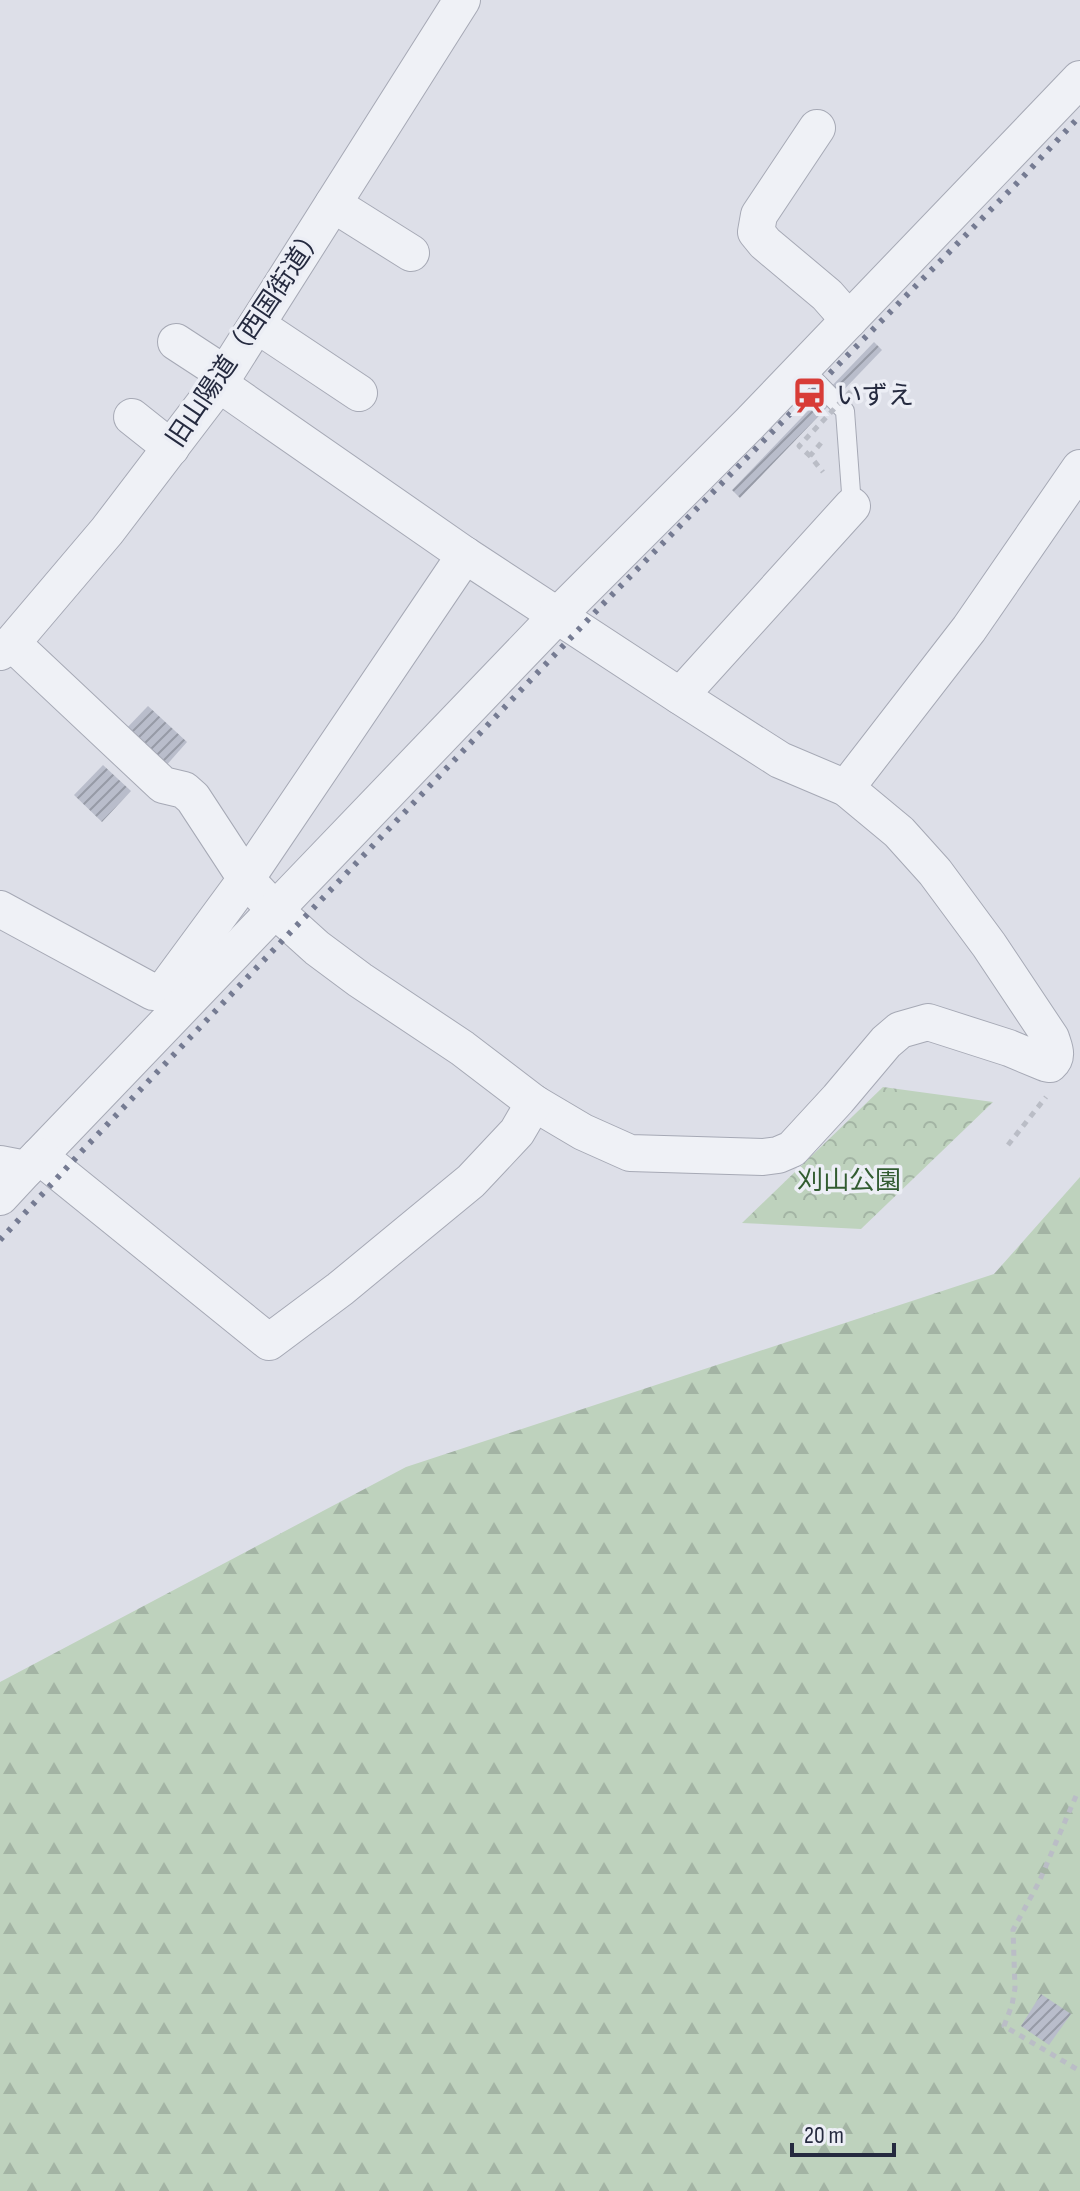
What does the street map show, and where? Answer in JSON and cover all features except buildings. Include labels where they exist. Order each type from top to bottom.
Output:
[{"type":"street","name":"旧山陽道（西国街道）","points":[[6,647],[107,531],[222,379],[462,0]]},
{"type":"street","points":[[0,1197],[22,1163],[276,911],[557,616],[803,368],[1080,79]]},
{"type":"street","points":[[817,128],[759,215],[756,232],[827,295],[849,320]]},
{"type":"street","points":[[333,204],[411,253]]},
{"type":"street","points":[[257,325],[359,393]]},
{"type":"street","points":[[6,647],[163,785],[184,790],[193,798],[246,879],[317,948],[462,1048],[534,1103],[583,1132],[630,1153],[763,1157],[792,1149],[886,1042],[900,1030],[928,1022],[1045,1063],[1055,1060],[1051,1038],[989,945],[935,872],[899,832],[846,788],[780,760],[465,555],[222,379],[176,342]]},
{"type":"street","points":[[132,417],[171,448]]},
{"type":"street","points":[[846,788],[969,629],[1080,468]]},
{"type":"street","points":[[680,696],[852,506]]},
{"type":"street","points":[[0,909],[153,992],[165,989],[246,879],[465,555]]},
{"type":"street","points":[[22,1163],[269,1342],[340,1289],[471,1181],[517,1132],[534,1103]]},
{"type":"lane","points":[[803,368],[845,411],[852,506]]},
{"type":"path","points":[[810,456],[799,446],[854,388]]},
{"type":"path","points":[[1008,1145],[1053,1089]]},
{"type":"path","points":[[1076,1796],[1039,1882],[1013,1930],[1015,1988],[1004,2026],[1080,2071]]},
{"type":"green space","name":"刈山公園","points":[[883,1087],[993,1102],[861,1229],[742,1223]]},
{"type":"green space","points":[[1080,1177],[1080,2191],[0,2191],[0,1682],[406,1467],[994,1274]]},
{"type":"railway","points":[[0,1240],[602,605],[1080,116]]},
{"type":"place","name":"いずえ","points":[[810,395]]}]
